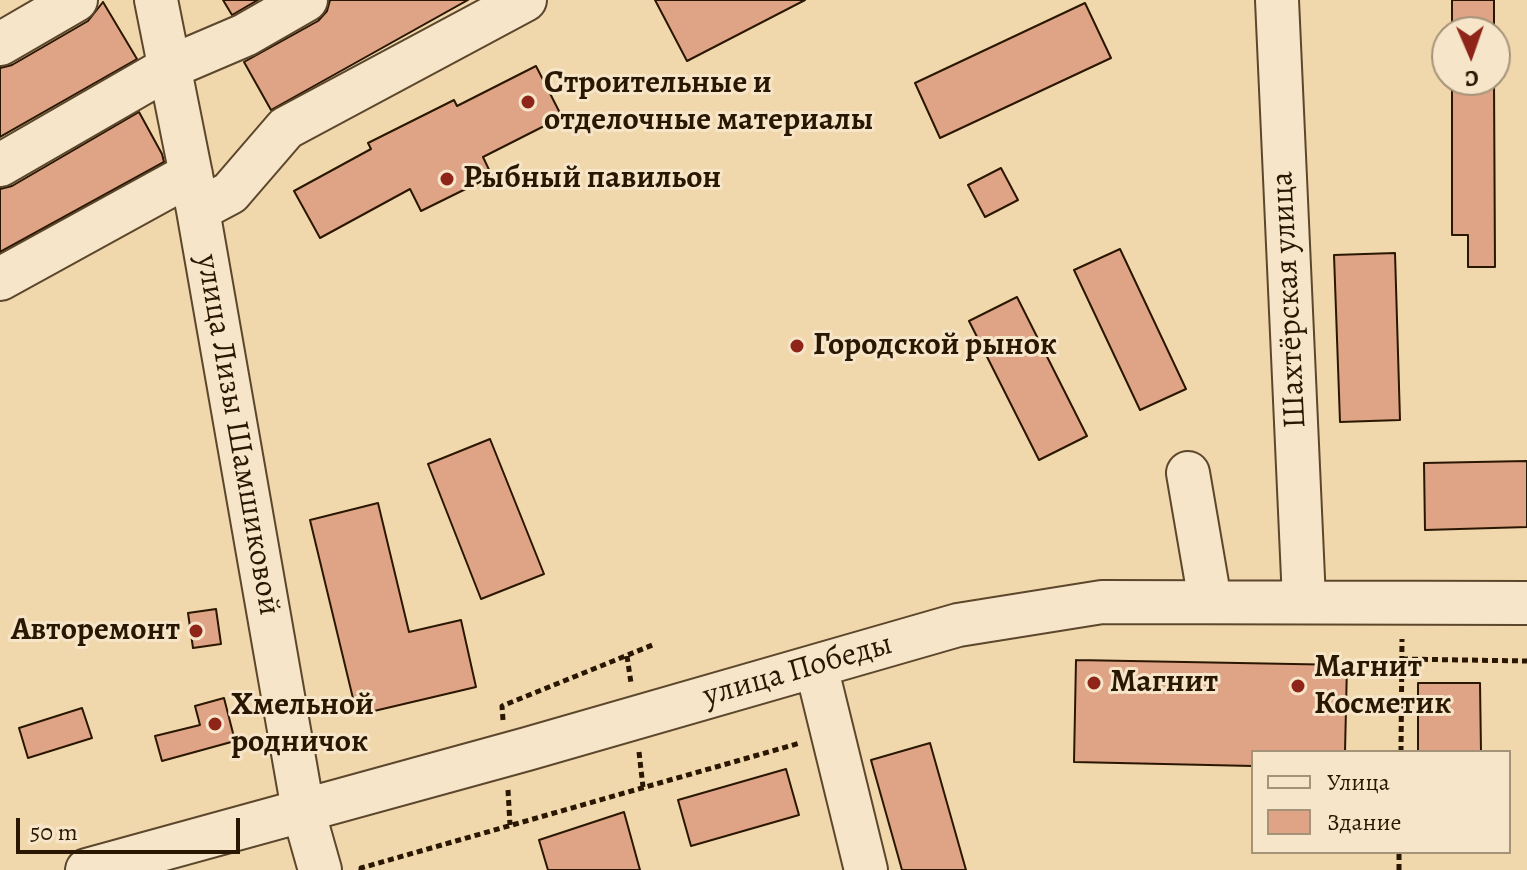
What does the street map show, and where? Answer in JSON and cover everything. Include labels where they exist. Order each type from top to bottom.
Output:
[{"type":"street","points":[[0,44],[76,0]]},
{"type":"street","name":"улица Лизы Шамшиковой","points":[[156,0],[194,192],[303,810],[320,870]]},
{"type":"street","points":[[0,165],[170,67],[245,35],[306,0]]},
{"type":"street","points":[[0,279],[194,192],[230,193],[286,128],[525,0]]},
{"type":"street","name":"Шахтёрская улица","points":[[1277,0],[1304,600]]},
{"type":"street","points":[[1188,473],[1210,601]]},
{"type":"street","name":"улица Победы","points":[[87,870],[973,623],[1102,602],[1304,600],[1527,603]]},
{"type":"street","points":[[816,666],[866,870]]},
{"type":"path","points":[[1401,750],[1403,602]]},
{"type":"path","points":[[1402,659],[1527,661]]},
{"type":"path","points":[[361,870],[833,734]]},
{"type":"building","points":[[223,0],[258,0],[232,15]]},
{"type":"building","points":[[330,0],[468,0],[271,110],[244,62],[318,21],[327,11]]},
{"type":"building","points":[[655,0],[805,0],[687,61]]},
{"type":"building","points":[[1452,0],[1494,0],[1494,16],[1452,16]]},
{"type":"building","points":[[103,2],[137,59],[0,137],[0,68],[12,65],[88,21]]},
{"type":"building","points":[[1085,3],[1111,58],[940,138],[915,83]]},
{"type":"building","points":[[536,66],[562,117],[483,157],[492,176],[421,211],[410,189],[320,238],[294,191],[371,149],[368,143],[454,100],[457,106]]},
{"type":"building","points":[[1452,96],[1494,96],[1495,267],[1468,267],[1468,235],[1452,235]]},
{"type":"building","points":[[139,112],[164,162],[0,252],[0,189],[12,186]]},
{"type":"building","points":[[1001,168],[1018,200],[985,217],[968,185]]},
{"type":"building","points":[[1120,249],[1186,389],[1140,410],[1074,270]]},
{"type":"building","points":[[1395,253],[1400,420],[1340,422],[1334,255]]},
{"type":"building","points":[[1017,297],[1087,436],[1039,460],[969,321]]},
{"type":"building","points":[[490,439],[544,574],[481,599],[428,464]]},
{"type":"building","points":[[1527,461],[1527,527],[1425,530],[1424,463]]},
{"type":"building","points":[[378,503],[409,632],[461,620],[476,687],[357,715],[310,520]]},
{"type":"building","points":[[216,609],[221,644],[193,648],[188,613]]},
{"type":"building","points":[[1076,660],[1347,665],[1345,750],[1251,750],[1251,766],[1074,762]]},
{"type":"building","points":[[1418,683],[1480,683],[1481,750],[1418,750]]},
{"type":"building","points":[[224,698],[235,741],[162,761],[155,736],[200,725],[195,706]]},
{"type":"building","points":[[82,708],[92,738],[28,758],[19,728]]},
{"type":"building","points":[[930,743],[966,870],[902,870],[871,760]]},
{"type":"building","points":[[786,769],[799,815],[691,846],[678,800]]},
{"type":"building","points":[[624,812],[640,870],[548,870],[539,840]]},
{"type":"place","name":"Строительные и отделочные материалы","points":[[528,102]]},
{"type":"place","name":"Рыбный павильон","points":[[447,179]]},
{"type":"place","name":"Городской рынок","points":[[797,346]]},
{"type":"place","name":"Авторемонт","points":[[196,631]]},
{"type":"place","name":"Магнит","points":[[1094,683]]},
{"type":"place","name":"Магнит Косметик","points":[[1298,686]]},
{"type":"place","name":"Хмельной родничок","points":[[215,724]]}]
